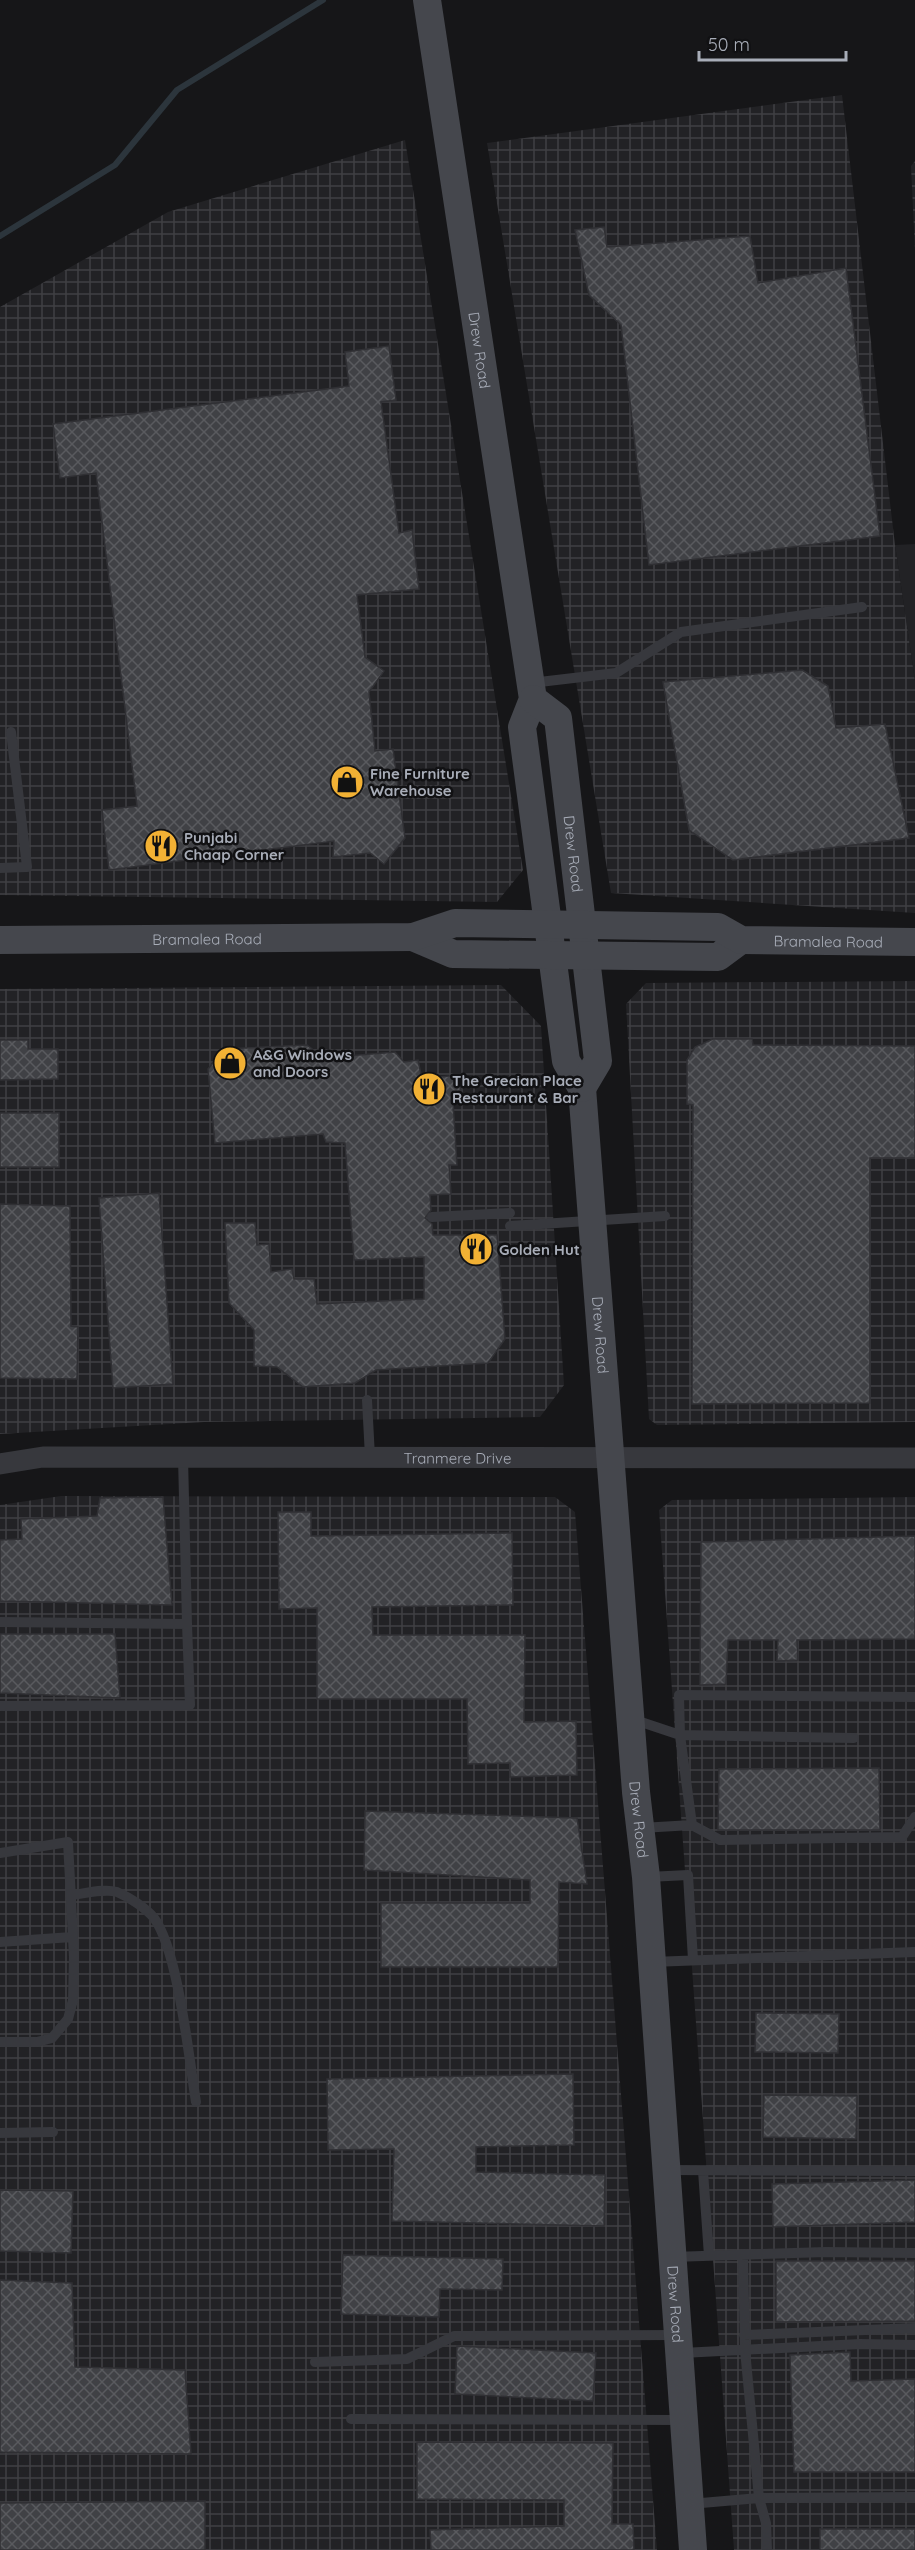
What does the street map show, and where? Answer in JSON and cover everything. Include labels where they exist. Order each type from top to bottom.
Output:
[{"type":"street","name":"Drew Road","points":[[427,0],[532,691],[522,727],[566,1061],[582,1088],[640,1828],[646,1877],[693,2550]]},
{"type":"street","name":"Drew Road","points":[[532,691],[558,718],[598,1061],[582,1088]]},
{"type":"street","name":"Bramalea Road","points":[[0,940],[413,937],[455,923],[718,927],[741,940],[915,942]]},
{"type":"street","name":"Bramalea Road","points":[[413,937],[453,954],[718,957],[741,940]]},
{"type":"street","name":"Tranmere Drive","points":[[0,1464],[44,1457],[915,1458]]},
{"type":"lane","points":[[532,691],[616,673],[681,632],[862,606]]},
{"type":"lane","points":[[0,868],[27,867],[11,732]]},
{"type":"lane","points":[[432,1217],[510,1213]]},
{"type":"lane","points":[[510,1226],[665,1216]]},
{"type":"lane","points":[[367,1400],[370,1457]]},
{"type":"lane","points":[[0,1706],[190,1705],[183,1457]]},
{"type":"lane","points":[[0,1622],[187,1624]]},
{"type":"lane","points":[[692,1825],[680,1735],[679,1695],[915,1697]]},
{"type":"lane","points":[[632,1719],[680,1735],[854,1738]]},
{"type":"lane","points":[[640,1828],[692,1825],[720,1840],[902,1837],[915,1817]]},
{"type":"lane","points":[[0,1853],[68,1842],[73,2000],[68,2019],[60,2031],[51,2038],[37,2042],[0,2042]]},
{"type":"lane","points":[[646,1877],[688,1875],[693,1960]]},
{"type":"lane","points":[[71,1895],[114,1891],[131,1899],[154,1918],[164,1938],[180,1999],[196,2102]]},
{"type":"lane","points":[[0,1942],[72,1937]]},
{"type":"lane","points":[[651,1962],[915,1952]]},
{"type":"lane","points":[[0,2133],[53,2132]]},
{"type":"lane","points":[[665,2170],[915,2172]]},
{"type":"lane","points":[[703,2171],[709,2256]]},
{"type":"lane","points":[[671,2257],[743,2254],[915,2253]]},
{"type":"lane","points":[[743,2254],[745,2349],[759,2498],[766,2523],[767,2550]]},
{"type":"lane","points":[[744,2335],[915,2328]]},
{"type":"lane","points":[[315,2362],[407,2359],[454,2336],[678,2344],[745,2349],[915,2344]]},
{"type":"lane","points":[[351,2419],[684,2420]]},
{"type":"lane","points":[[690,2504],[759,2498],[915,2497]]},
{"type":"shaded area","points":[[842,95],[895,545],[915,681],[915,913],[611,893],[487,143]]},
{"type":"shaded area","points":[[405,140],[523,870],[497,902],[0,895],[0,307],[168,212]]},
{"type":"shaded area","points":[[915,161],[915,250],[911,166]]},
{"type":"shaded area","points":[[915,544],[915,681],[895,545]]},
{"type":"shaded area","points":[[915,981],[915,1422],[657,1425],[649,1419],[626,1004],[646,983]]},
{"type":"shaded area","points":[[501,985],[541,1026],[564,1385],[540,1417],[204,1422],[0,1434],[0,989]]},
{"type":"shaded area","points":[[61,1496],[555,1497],[575,1512],[657,2550],[0,2550],[0,1505]]},
{"type":"shaded area","points":[[915,1497],[915,2550],[734,2550],[659,1510],[672,1500]]},
{"type":"building","points":[[604,227],[607,247],[750,236],[758,283],[846,268],[880,536],[649,565],[621,325],[589,295],[575,230]]},
{"type":"building","points":[[389,346],[396,400],[381,402],[399,533],[412,530],[419,589],[357,595],[365,657],[384,671],[369,692],[375,751],[393,749],[405,838],[384,864],[370,853],[333,857],[334,841],[109,870],[102,810],[137,806],[96,473],[60,478],[53,424],[349,386],[345,352]]},
{"type":"building","points":[[802,670],[828,686],[836,728],[885,724],[909,838],[733,860],[689,830],[663,682]]},
{"type":"building","points":[[713,1039],[752,1039],[753,1045],[915,1046],[915,1158],[870,1158],[870,1403],[692,1404],[693,1105],[687,1104],[687,1060],[695,1047]]},
{"type":"building","points":[[0,1040],[28,1040],[28,1049],[58,1049],[58,1079],[0,1080]]},
{"type":"building","points":[[307,1045],[324,1058],[395,1052],[404,1062],[418,1060],[422,1079],[458,1075],[462,1099],[453,1102],[457,1165],[449,1165],[451,1194],[430,1195],[431,1210],[425,1218],[432,1224],[433,1235],[497,1235],[505,1339],[488,1363],[376,1370],[355,1383],[303,1387],[277,1367],[254,1366],[254,1330],[229,1303],[225,1223],[255,1223],[257,1245],[269,1244],[271,1272],[292,1269],[294,1279],[314,1279],[317,1304],[424,1299],[424,1257],[354,1260],[345,1143],[326,1142],[323,1134],[215,1143],[208,1069],[224,1049]]},
{"type":"building","points":[[0,1113],[59,1113],[59,1167],[0,1167]]},
{"type":"building","points":[[159,1193],[173,1384],[113,1388],[99,1198]]},
{"type":"building","points":[[0,1204],[70,1206],[71,1326],[78,1327],[77,1379],[0,1378]]},
{"type":"building","points":[[163,1497],[172,1605],[0,1601],[0,1540],[22,1539],[21,1519],[97,1516],[100,1498]]},
{"type":"building","points":[[278,1512],[311,1512],[311,1536],[512,1533],[513,1605],[372,1607],[373,1635],[525,1635],[524,1722],[576,1721],[577,1775],[510,1777],[510,1763],[468,1764],[467,1699],[317,1699],[317,1608],[279,1609]]},
{"type":"building","points":[[915,1536],[915,1639],[797,1640],[798,1660],[777,1661],[778,1640],[728,1640],[726,1684],[700,1685],[701,1542]]},
{"type":"building","points":[[0,1634],[115,1634],[120,1698],[0,1693]]},
{"type":"building","points":[[879,1768],[880,1830],[718,1830],[719,1769]]},
{"type":"building","points":[[365,1811],[577,1818],[587,1884],[559,1882],[558,1967],[381,1967],[381,1903],[530,1903],[530,1880],[364,1870]]},
{"type":"building","points":[[756,2013],[839,2014],[838,2053],[755,2052]]},
{"type":"building","points":[[573,2074],[574,2145],[476,2147],[476,2172],[605,2175],[604,2226],[392,2221],[394,2149],[328,2150],[327,2079]]},
{"type":"building","points":[[764,2095],[857,2096],[856,2139],[763,2137]]},
{"type":"building","points":[[915,2180],[915,2222],[773,2227],[772,2184]]},
{"type":"building","points":[[0,2190],[73,2191],[71,2253],[0,2251]]},
{"type":"building","points":[[343,2255],[503,2259],[502,2290],[440,2289],[439,2317],[341,2314]]},
{"type":"building","points":[[776,2261],[915,2261],[915,2321],[776,2322]]},
{"type":"building","points":[[0,2280],[72,2283],[75,2367],[185,2370],[191,2454],[0,2452]]},
{"type":"building","points":[[457,2346],[596,2353],[593,2401],[455,2394]]},
{"type":"building","points":[[850,2352],[851,2381],[915,2379],[915,2472],[794,2472],[790,2355]]},
{"type":"building","points":[[417,2442],[613,2443],[612,2524],[633,2524],[634,2550],[431,2550],[430,2530],[564,2526],[564,2500],[417,2499]]},
{"type":"building","points":[[205,2501],[205,2550],[0,2550],[0,2503]]},
{"type":"building","points":[[820,2529],[915,2529],[915,2550],[820,2550]]},
{"type":"waterway","points":[[0,236],[115,165],[177,90],[323,0]]},
{"type":"place","name":"Fine Furniture Warehouse","points":[[347,782]]},
{"type":"place","name":"Punjabi Chaap Corner","points":[[161,846]]},
{"type":"place","name":"A&G Windows and Doors","points":[[230,1063]]},
{"type":"place","name":"The Grecian Place Restaurant & Bar","points":[[429,1089]]},
{"type":"place","name":"Golden Hut","points":[[476,1249]]}]
